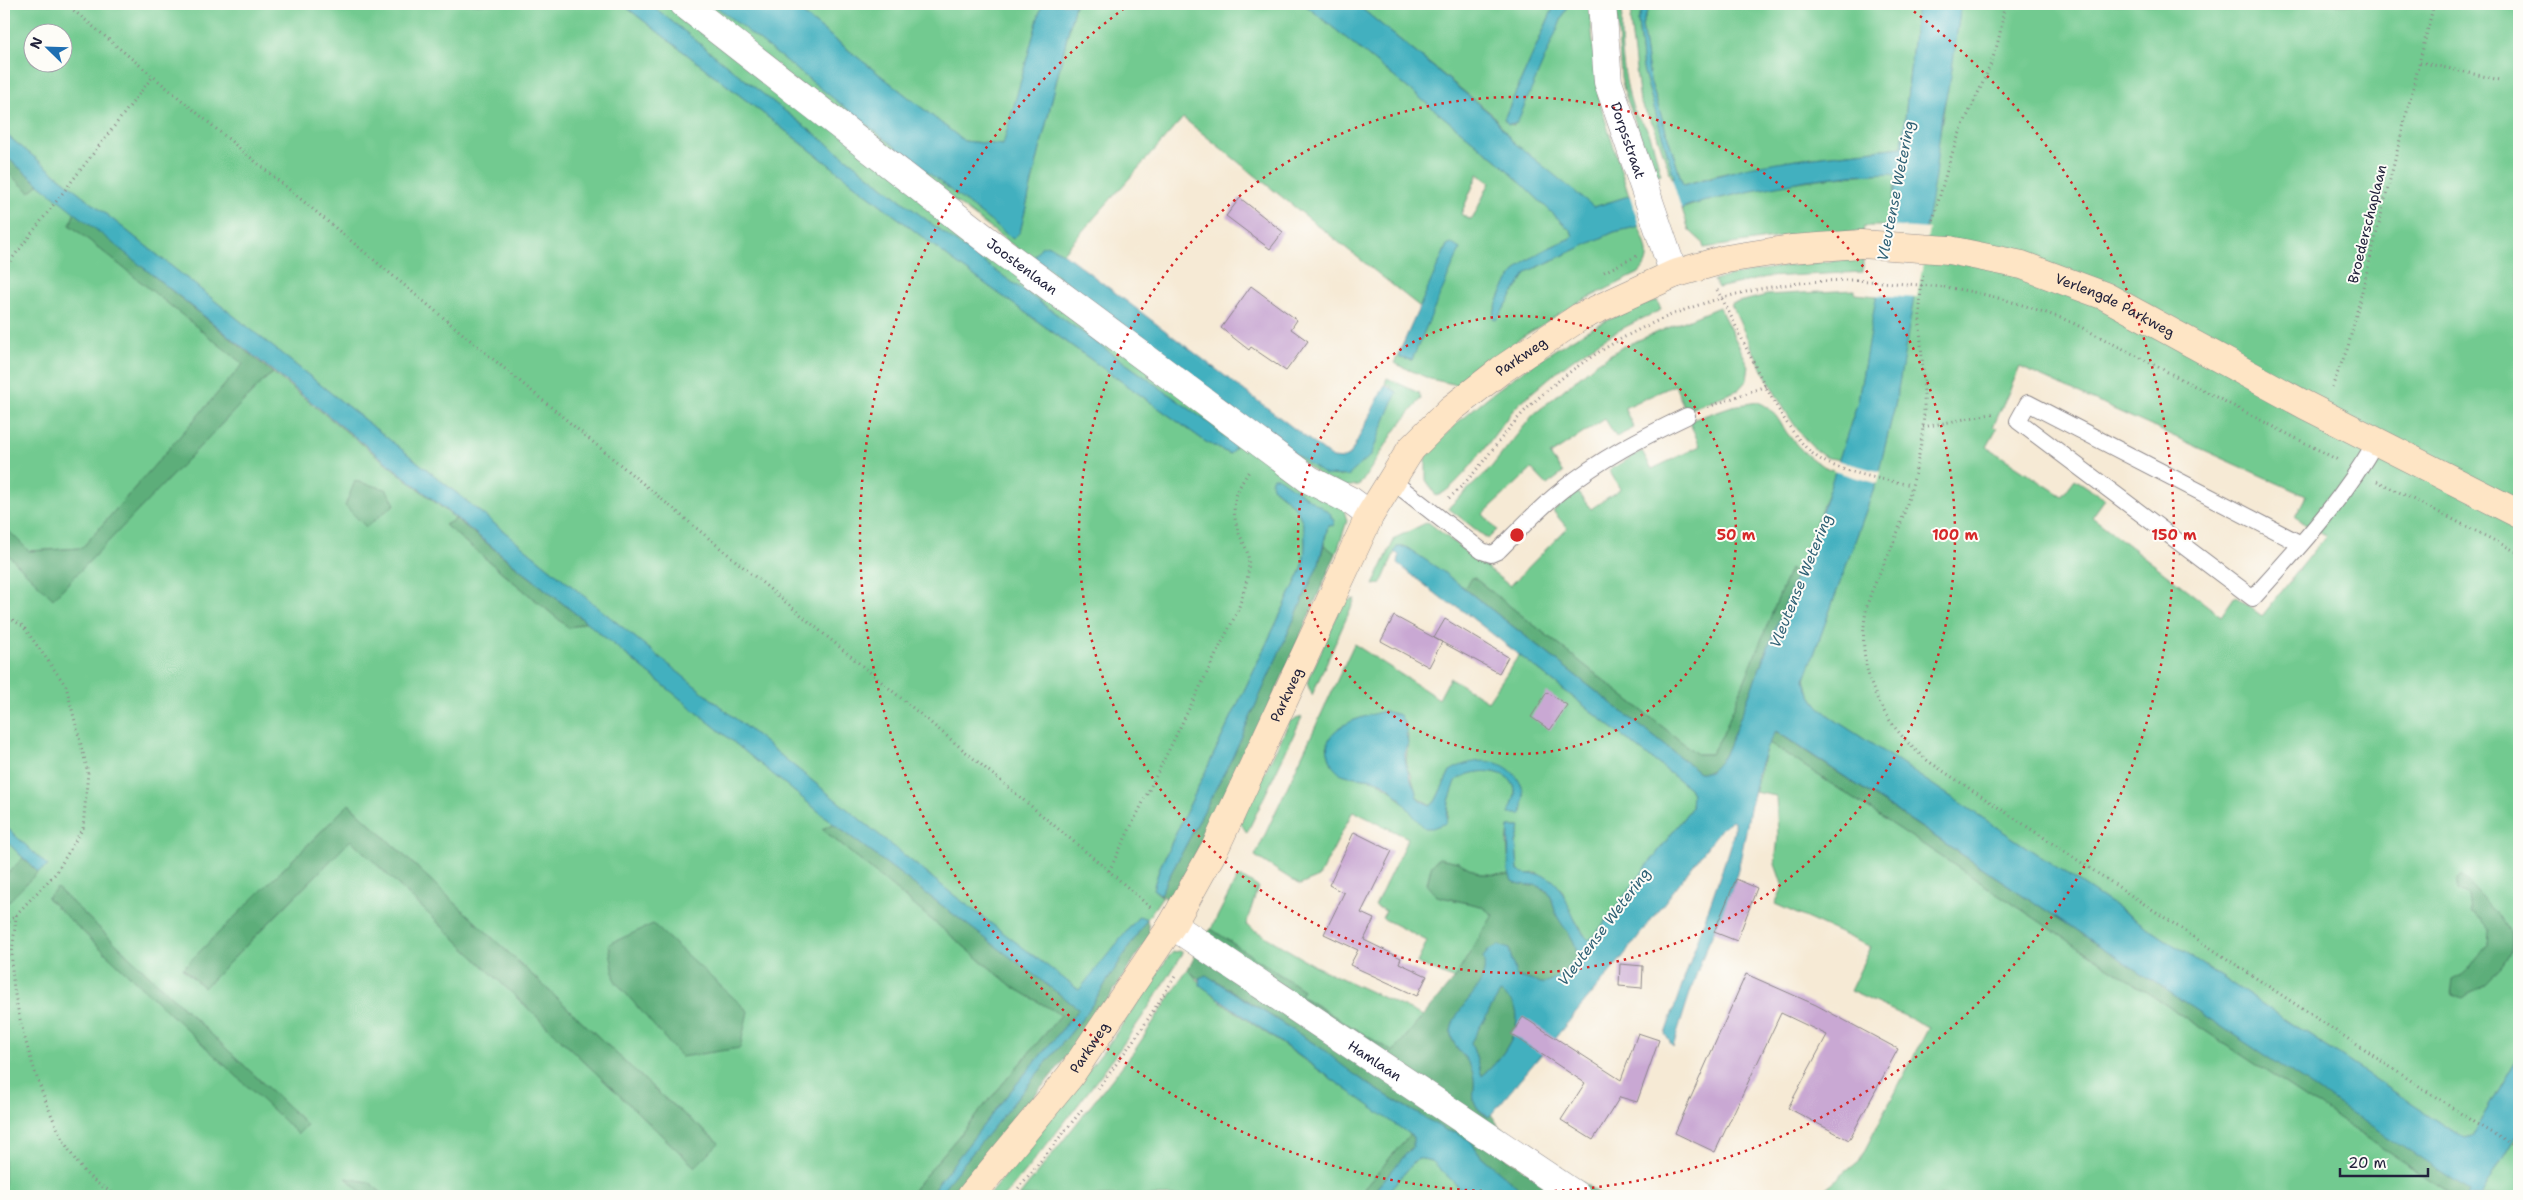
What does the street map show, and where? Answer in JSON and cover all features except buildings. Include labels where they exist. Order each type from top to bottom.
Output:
[{"type":"street","name":"Joostenlaan","points":[[684,4],[988,241],[1310,480],[1351,501],[1370,515]]},
{"type":"street","name":"Dorpsstraat","points":[[1602,4],[1608,82],[1674,274]]},
{"type":"street","name":"Verlengde Parkweg","points":[[1674,274],[1734,258],[1791,249],[1861,244],[1949,250],[2022,266],[2105,296],[2322,413],[2519,514]]},
{"type":"street","name":"Parkweg","points":[[972,1196],[1070,1076],[1172,925],[1220,838],[1370,515],[1411,449],[1452,409],[1501,370],[1580,317],[1674,274]]},
{"type":"street","name":"Hamlaan","points":[[1172,925],[1577,1196]]},
{"type":"lane","points":[[2301,544],[2028,403],[2018,422],[2253,598],[2328,514],[2359,471],[2376,440]]},
{"type":"lane","points":[[1390,480],[1482,551],[1491,554],[1498,551],[1561,490],[1638,439],[1687,416]]},
{"type":"path","points":[[66,4],[1172,925]]},
{"type":"path","name":"Broederschaplaan","points":[[2308,445],[2348,347],[2434,4]]},
{"type":"path","points":[[2420,62],[2500,80]]},
{"type":"path","points":[[4,269],[153,76]]},
{"type":"path","points":[[1429,510],[1449,498],[1466,483],[1533,402],[1572,370],[1620,338],[1721,297],[1787,284],[1856,280],[1975,291],[2030,306],[2070,321],[2519,553]]},
{"type":"path","points":[[1721,297],[1766,386],[1796,435],[1815,456],[1828,464],[1911,485],[1894,542],[1866,610],[1863,640],[1865,662],[1884,715],[1906,743],[1928,761],[2476,1124],[2518,1148]]},
{"type":"path","points":[[1687,416],[1766,386]]},
{"type":"path","points":[[1923,427],[1998,413],[2023,413]]},
{"type":"path","points":[[1109,871],[1238,610],[1247,580],[1248,556],[1238,531],[1233,508],[1236,489],[1265,446]]},
{"type":"path","points":[[4,615],[23,626],[66,686],[88,772],[83,828],[56,872],[4,928]]},
{"type":"path","points":[[16,914],[12,968],[20,1018],[39,1086],[67,1147],[84,1172],[110,1192],[121,1196]]},
{"type":"green space","points":[[4,4],[622,4],[952,260],[1206,442],[1230,454],[1235,447],[1209,423],[954,241],[768,98],[650,4],[673,4],[1344,510],[1347,521],[1336,554],[1324,545],[1328,525],[1335,520],[1272,487],[1293,505],[1302,522],[1305,546],[1302,569],[1160,867],[1153,889],[1162,897],[1147,919],[1139,917],[1079,991],[951,893],[459,495],[4,133]]},
{"type":"green space","points":[[692,4],[713,4],[1013,239],[1020,232],[1075,4],[1304,4],[1499,162],[1571,231],[1573,237],[1537,254],[1511,277],[1504,288],[1493,319],[1501,313],[1527,272],[1614,232],[1639,226],[1646,245],[1647,256],[1644,267],[1639,273],[1574,305],[1519,339],[1458,385],[1430,379],[1394,363],[1399,353],[1400,358],[1412,360],[1447,245],[1420,307],[1183,118],[1063,253],[1047,245],[1340,477],[1391,386],[1385,384],[1387,378],[1419,393],[1421,399],[1395,431],[1362,482],[1358,485],[1336,488]],"holes":[[[1478,174],[1490,182],[1473,218],[1468,219],[1461,214]]]},
{"type":"green space","points":[[790,4],[1042,4],[1004,145],[964,141]]},
{"type":"green space","points":[[1356,4],[1555,4],[1504,119],[1508,124],[1514,125],[1568,4],[1589,4],[1599,100],[1629,196],[1594,207],[1591,206],[1512,141],[1493,115]]},
{"type":"green space","points":[[1616,4],[1624,4],[1621,43],[1627,87],[1634,111],[1644,124],[1653,143],[1661,174],[1655,176],[1625,94],[1621,77]]},
{"type":"green space","points":[[1633,4],[1645,4],[1638,21],[1643,69],[1674,175],[1672,179],[1654,126],[1640,102],[1630,21]]},
{"type":"green space","points":[[1650,4],[1917,4],[1902,147],[1796,159],[1717,175],[1683,185],[1650,80],[1642,25]]},
{"type":"green space","points":[[1961,4],[2519,4],[2519,1056],[2472,1137],[2465,1139],[1841,724],[1818,706],[1808,689],[1805,679],[1876,483],[1896,401]],"holes":[[[2020,367],[2306,496],[2295,517],[2326,536],[2262,616],[2235,596],[2221,616],[2092,517],[2105,499],[2075,479],[2062,496],[1987,447],[1997,429],[1993,427]]]},
{"type":"green space","points":[[4,155],[39,184],[30,192],[4,170]]},
{"type":"green space","points":[[4,170],[30,191],[39,184],[75,212],[70,225],[244,364],[82,548],[29,551],[4,526]]},
{"type":"green space","points":[[1892,173],[1897,177],[1887,226],[1864,226],[1863,232],[1817,232],[1704,248],[1702,242],[1689,230],[1682,209],[1694,204],[1753,190],[1792,183],[1852,175]]},
{"type":"green space","points":[[75,212],[273,373],[264,380],[53,599],[4,551],[4,526],[29,551],[82,548],[243,364],[70,225]]},
{"type":"green space","points":[[1863,258],[1863,272],[1767,277],[1718,288],[1714,280],[1769,269]]},
{"type":"green space","points":[[1855,290],[1855,294],[1877,296],[1858,401],[1839,460],[1822,455],[1809,444],[1796,428],[1771,386],[1731,304],[1767,295]]},
{"type":"green space","points":[[1657,300],[1661,310],[1613,334],[1585,351],[1524,399],[1514,409],[1466,471],[1445,492],[1436,496],[1426,480],[1426,456],[1461,419],[1508,382],[1558,347],[1604,322]]},
{"type":"green space","points":[[1719,307],[1749,366],[1747,380],[1738,390],[1685,411],[1675,385],[1624,408],[1634,428],[1616,437],[1605,419],[1550,455],[1563,473],[1547,485],[1532,469],[1483,514],[1497,530],[1488,539],[1448,508],[1489,470],[1533,415],[1595,364],[1624,346]]},
{"type":"green space","points":[[273,373],[456,519],[445,525],[569,628],[586,622],[834,824],[822,829],[1013,987],[1061,1015],[908,1196],[385,1196],[369,1182],[347,1179],[365,1196],[4,1196],[4,906],[38,872],[47,866],[4,825],[4,551],[53,598],[264,380]],"holes":[[[349,804],[663,1097],[719,1143],[695,1167],[351,840],[204,988],[183,969]],[[57,888],[307,1125],[298,1133],[47,898]]]},
{"type":"green space","points":[[1758,402],[1772,411],[1787,433],[1808,456],[1821,465],[1836,471],[1797,574],[1791,570],[1723,734],[1711,754],[1697,754],[1473,577],[1464,588],[1406,547],[1397,547],[1381,584],[1373,585],[1395,538],[1428,522],[1510,586],[1567,528],[1553,511],[1577,492],[1591,509],[1620,489],[1609,470],[1642,451],[1652,469],[1700,446],[1689,421],[1732,406]]},
{"type":"green space","points":[[355,481],[386,489],[395,504],[366,527],[345,506]]},
{"type":"green space","points":[[456,519],[586,622],[569,628],[445,525]]},
{"type":"green space","points":[[1324,545],[1336,554],[1250,750],[1170,902],[1160,894],[1233,756],[1319,563]]},
{"type":"green space","points":[[1790,569],[1797,574],[1729,746],[1717,766],[1706,772],[1699,772],[1464,588],[1473,577],[1697,754],[1711,754],[1723,734]]},
{"type":"green space","points":[[1355,599],[1312,695],[1307,683],[1343,602]]},
{"type":"green space","points":[[1354,644],[1439,699],[1450,678],[1488,701],[1519,655],[1689,788],[1692,794],[1691,808],[1595,935],[1589,940],[1569,910],[1562,890],[1537,873],[1524,874],[1518,871],[1516,844],[1520,827],[1509,827],[1507,843],[1510,875],[1480,874],[1458,862],[1439,858],[1432,864],[1427,883],[1437,896],[1481,906],[1494,915],[1454,979],[1417,963],[1427,941],[1382,918],[1386,911],[1375,906],[1408,838],[1353,811],[1319,877],[1300,885],[1255,856]],"holes":[[[1363,718],[1408,734],[1406,767],[1411,775],[1417,797],[1431,805],[1435,802],[1450,771],[1503,766],[1523,797],[1510,814],[1515,793],[1512,782],[1498,773],[1489,771],[1471,773],[1456,780],[1449,801],[1448,817],[1403,803],[1393,791],[1376,780],[1342,774],[1354,720]]]},
{"type":"green space","points":[[1302,717],[1247,833],[1240,822],[1290,721]]},
{"type":"green space","points":[[1775,731],[2470,1191],[2467,1196],[2455,1196],[1768,742]]},
{"type":"green space","points":[[1768,742],[2455,1196],[1816,1196],[1859,1161],[1929,1027],[1850,991],[1871,947],[1775,904],[1783,887],[1775,864],[1778,836],[1776,796],[1754,792]]},
{"type":"green space","points":[[349,804],[663,1097],[719,1143],[695,1167],[351,840],[204,988],[183,968]]},
{"type":"green space","points":[[834,824],[1079,1009],[1000,1104],[928,1196],[908,1196],[1061,1015],[1013,987],[822,829]]},
{"type":"green space","points":[[4,839],[23,858],[4,877]]},
{"type":"green space","points":[[23,858],[38,872],[4,906],[4,877]]},
{"type":"green space","points":[[1439,858],[1458,862],[1480,874],[1510,875],[1512,881],[1532,886],[1537,885],[1550,894],[1557,916],[1576,944],[1577,957],[1562,974],[1543,984],[1516,976],[1509,949],[1484,957],[1485,968],[1483,978],[1454,1021],[1451,1036],[1474,1075],[1474,1100],[1476,1106],[1488,1117],[1491,1114],[1499,1126],[1603,1196],[1591,1196],[1274,987],[1207,933],[1211,929],[1303,990],[1300,996],[1393,1052],[1454,979],[1493,915],[1481,906],[1437,896],[1427,884],[1432,864]]},
{"type":"green space","points":[[2461,875],[2502,919],[2511,934],[2510,953],[2502,965],[2486,982],[2463,998],[2451,994],[2453,980],[2465,973],[2489,946],[2490,930],[2483,921],[2470,912],[2468,896],[2457,890],[2457,879]]},
{"type":"green space","points":[[1237,878],[1243,878],[1258,887],[1246,925],[1317,967],[1423,1016],[1393,1052],[1300,995],[1303,990],[1211,929]]},
{"type":"green space","points":[[57,888],[307,1125],[298,1134],[47,898]]},
{"type":"green space","points":[[1147,919],[1150,935],[1096,1018],[1056,1070],[951,1196],[937,1196],[1086,1014]]},
{"type":"green space","points":[[653,924],[748,1011],[740,1048],[681,1057],[615,981],[609,944]]},
{"type":"green space","points":[[1180,951],[1183,953],[1142,1017],[1076,1108],[1005,1196],[988,1196],[1106,1048],[1169,956],[1173,952]]},
{"type":"green space","points":[[1196,954],[1565,1196],[1528,1196],[1481,1156],[1472,1143],[1447,1131],[1384,1094],[1337,1063],[1324,1050],[1215,980],[1199,978],[1199,980],[1188,969]]},
{"type":"green space","points":[[1188,969],[1219,1000],[1410,1134],[1358,1196],[1019,1196],[1135,1050]]},
{"type":"green space","points":[[1500,992],[1511,1000],[1516,1011],[1517,1022],[1507,1047],[1482,1076],[1471,1042]]},
{"type":"green space","points":[[2519,1130],[2519,1196],[2481,1196]]},
{"type":"green space","points":[[1410,1134],[1415,1141],[1413,1146],[1370,1196],[1358,1196]]},
{"type":"green space","points":[[1418,1158],[1432,1161],[1468,1196],[1384,1196]]},
{"type":"green space","points":[[346,1178],[369,1182],[385,1196],[365,1196]]},
{"type":"water","points":[[622,4],[650,4],[768,98],[954,241],[1209,423],[1235,447],[1230,454],[1206,442],[952,260]]},
{"type":"water","points":[[713,4],[790,4],[964,141],[1003,145],[1042,4],[1075,4],[1020,232],[1013,239]]},
{"type":"water","name":"Vleutense Wetering","points":[[1304,4],[1356,4],[1493,116],[1512,141],[1594,207],[1663,185],[1674,177],[1643,69],[1638,21],[1645,4],[1650,4],[1642,25],[1650,80],[1683,185],[1749,167],[1796,159],[1902,147],[1917,4],[1961,4],[1951,76],[1942,114],[1935,176],[1896,401],[1876,483],[1805,679],[1808,689],[1818,706],[1841,724],[2465,1139],[2472,1137],[2519,1056],[2519,1130],[2481,1196],[2467,1196],[2469,1191],[1776,731],[1761,763],[1756,781],[1733,887],[1700,964],[1673,1047],[1665,1034],[1734,832],[1734,821],[1731,820],[1721,829],[1621,959],[1489,1117],[1476,1106],[1474,1100],[1474,1076],[1469,1064],[1455,1045],[1451,1031],[1459,1012],[1478,987],[1482,978],[1484,968],[1483,957],[1489,950],[1499,945],[1509,949],[1516,976],[1543,984],[1562,974],[1577,957],[1573,939],[1560,922],[1548,893],[1538,886],[1512,881],[1508,870],[1509,827],[1520,827],[1516,844],[1518,871],[1526,874],[1543,875],[1557,884],[1578,926],[1589,940],[1595,935],[1691,808],[1692,794],[1689,788],[1458,607],[1449,604],[1398,564],[1399,555],[1394,552],[1397,547],[1406,547],[1442,571],[1699,772],[1710,772],[1724,756],[1734,733],[1823,508],[1858,401],[1897,177],[1892,173],[1807,180],[1690,205],[1636,227],[1614,232],[1527,272],[1496,320],[1493,317],[1498,301],[1511,277],[1519,268],[1537,254],[1573,237],[1571,231],[1499,162]],"holes":[[[1500,993],[1511,1001],[1516,1011],[1517,1023],[1513,1035],[1499,1058],[1482,1076],[1471,1042]]]},
{"type":"water","points":[[1555,4],[1568,4],[1517,123],[1508,124],[1504,119]]},
{"type":"water","points":[[4,133],[459,495],[951,893],[1079,990],[1139,916],[1147,919],[1086,1014],[937,1196],[928,1196],[1000,1104],[1079,1009],[834,824],[586,622],[39,184],[4,155]]},
{"type":"water","points":[[1451,243],[1460,249],[1412,360],[1400,358],[1399,353],[1447,245]]},
{"type":"water","points":[[1047,245],[1063,253],[1333,458],[1342,459],[1350,455],[1385,385],[1397,392],[1371,455],[1348,476],[1325,475],[1237,413],[1034,257],[1041,247]]},
{"type":"water","points":[[1273,477],[1277,477],[1331,514],[1331,518],[1335,520],[1333,526],[1328,525],[1319,563],[1233,756],[1160,894],[1153,889],[1160,867],[1302,569],[1305,538],[1302,522],[1293,505],[1272,487],[1271,481]]},
{"type":"water","points":[[1384,711],[1400,715],[1405,724],[1408,744],[1405,761],[1408,773],[1420,800],[1431,805],[1435,802],[1450,771],[1459,766],[1480,761],[1490,762],[1500,764],[1509,769],[1516,777],[1523,790],[1522,814],[1509,814],[1515,793],[1512,782],[1498,773],[1480,772],[1462,777],[1456,781],[1449,801],[1446,823],[1432,828],[1425,828],[1394,792],[1383,783],[1373,779],[1347,776],[1337,771],[1329,756],[1327,746],[1330,737],[1345,724]]},
{"type":"water","points":[[4,825],[48,866],[38,872],[4,839]]},
{"type":"water","points":[[1206,975],[1324,1050],[1352,1073],[1383,1094],[1447,1131],[1457,1132],[1472,1143],[1481,1156],[1528,1196],[1468,1196],[1432,1161],[1418,1158],[1384,1196],[1370,1196],[1413,1146],[1413,1137],[1200,985],[1199,978]]},
{"type":"pier","points":[[1671,176],[1682,211],[1640,228],[1629,193],[1662,183]]},
{"type":"pier","points":[[1885,226],[1929,229],[1917,298],[1875,295]]},
{"type":"pier","points":[[1836,460],[1881,472],[1878,484],[1833,471]]}]
